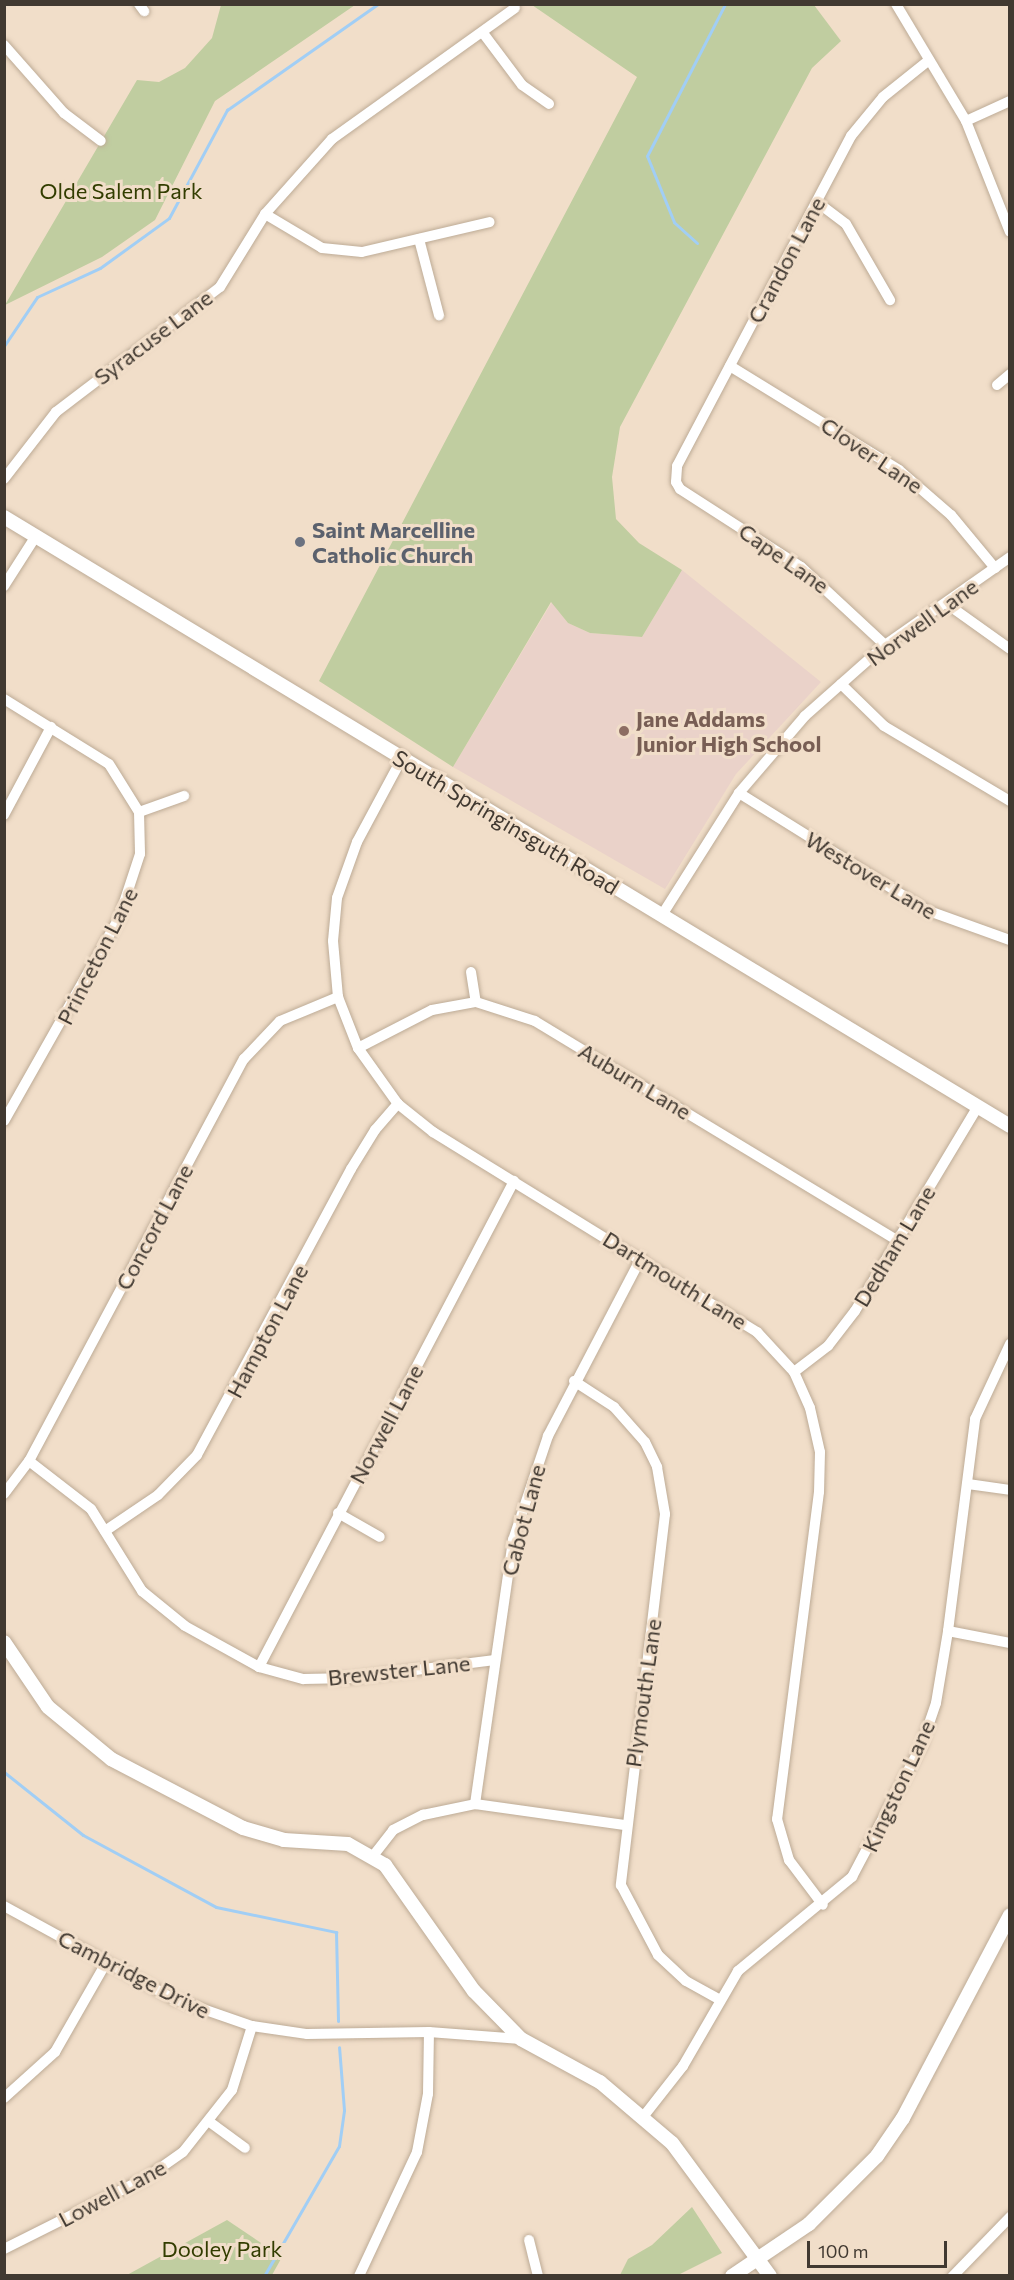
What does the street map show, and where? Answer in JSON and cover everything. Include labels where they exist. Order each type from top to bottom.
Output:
[{"type":"street","points":[[896,4],[966,121],[1010,232]]},
{"type":"street","name":"Syracuse Lane","points":[[4,479],[56,412],[220,287],[265,214],[332,140],[515,8]]},
{"type":"street","points":[[483,33],[522,85],[549,104]]},
{"type":"street","points":[[4,45],[64,113],[101,141]]},
{"type":"street","name":"Crandon Lane","points":[[676,482],[677,466],[851,136],[882,97],[929,60]]},
{"type":"street","points":[[966,121],[1010,101]]},
{"type":"street","points":[[817,202],[846,224],[890,300]]},
{"type":"street","points":[[265,214],[322,248],[362,252],[490,222]]},
{"type":"street","points":[[419,239],[439,315]]},
{"type":"street","name":"Clover Lane","points":[[730,366],[899,470],[951,515],[995,567]]},
{"type":"street","points":[[997,385],[1010,374]]},
{"type":"street","name":"Cape Lane","points":[[676,482],[828,588],[885,645]]},
{"type":"street","name":"South Springinsguth Road","points":[[4,517],[401,760],[1010,1126]]},
{"type":"street","points":[[4,586],[36,536]]},
{"type":"street","name":"Norwell Lane","points":[[662,915],[739,793],[769,754],[885,645],[947,604],[1010,557]]},
{"type":"street","points":[[947,604],[1010,649]]},
{"type":"street","points":[[842,684],[884,726],[1010,801]]},
{"type":"street","points":[[4,699],[109,764],[139,812],[184,796]]},
{"type":"street","points":[[4,815],[51,728]]},
{"type":"street","name":"Dartmouth Lane","points":[[401,760],[340,885],[333,941],[338,997],[358,1048],[398,1104],[514,1181],[757,1332],[794,1372],[814,1420],[821,1472],[777,1819],[789,1860],[823,1905]]},
{"type":"street","name":"Westover Lane","points":[[739,793],[926,910],[1010,940]]},
{"type":"street","name":"Princeton Lane","points":[[4,1121],[132,891],[140,854],[139,812]]},
{"type":"street","points":[[471,972],[476,1002]]},
{"type":"street","name":"Concord Lane","points":[[4,1494],[29,1461],[244,1059],[280,1021],[338,997]]},
{"type":"street","name":"Auburn Lane","points":[[358,1048],[432,1010],[476,1002],[535,1021],[897,1240]]},
{"type":"street","name":"Hampton Lane","points":[[105,1531],[174,1481],[202,1449],[351,1169],[375,1130],[398,1104]]},
{"type":"street","name":"Dedham Lane","points":[[794,1372],[840,1332],[978,1106]]},
{"type":"street","name":"Norwell Lane","points":[[259,1667],[514,1181]]},
{"type":"street","name":"Cabot Lane","points":[[476,1804],[513,1540],[536,1465],[574,1381],[641,1258]]},
{"type":"street","name":"Kingston Lane","points":[[643,2117],[683,2066],[738,1971],[823,1905],[864,1859],[922,1744],[948,1631],[975,1419],[1010,1344]]},
{"type":"street","name":"Plymouth Lane","points":[[574,1381],[614,1407],[638,1433],[657,1467],[664,1506],[625,1825],[621,1885],[646,1938],[686,1981],[720,2000]]},
{"type":"street","name":"Brewster Lane","points":[[29,1461],[78,1495],[105,1531],[142,1591],[194,1632],[259,1667],[303,1679],[342,1678],[495,1659]]},
{"type":"street","points":[[968,1484],[1010,1490]]},
{"type":"street","points":[[339,1514],[380,1537]]},
{"type":"street","points":[[948,1631],[1010,1643]]},
{"type":"street","points":[[4,1642],[48,1707],[111,1759],[243,1828],[284,1840],[348,1844],[373,1856],[395,1876],[474,1991],[520,2039],[576,2067],[643,2117],[696,2170],[770,2276]]},
{"type":"street","points":[[373,1856],[393,1830],[423,1815],[476,1804],[625,1825]]},
{"type":"street","name":"Cambridge Drive","points":[[4,1906],[106,1963],[205,2012],[252,2026],[307,2034],[429,2032],[520,2039]]},
{"type":"street","points":[[732,2276],[827,2209],[889,2139],[1005,1936],[1010,1915]]},
{"type":"street","points":[[4,2098],[55,2052],[106,1963]]},
{"type":"street","name":"Lowell Lane","points":[[4,2249],[146,2178],[211,2122],[236,2082],[252,2026]]},
{"type":"street","points":[[359,2276],[417,2152],[428,2094],[429,2032]]},
{"type":"street","points":[[211,2122],[244,2148]]},
{"type":"street","points":[[953,2276],[1010,2217]]},
{"type":"street","points":[[529,2240],[538,2276]]},
{"type":"shaded area","name":"Jane Addams Junior High School","points":[[682,570],[821,682],[736,774],[665,889],[453,767],[552,602],[568,623],[590,633],[642,637]]},
{"type":"green space","name":"Olde Salem Park","points":[[221,5],[355,5],[215,101],[155,220],[102,257],[5,305],[137,80],[159,82],[185,68],[212,38]]},
{"type":"green space","points":[[532,5],[814,5],[841,41],[812,68],[620,427],[612,477],[616,519],[639,543],[682,570],[642,637],[590,633],[568,623],[551,602],[453,767],[319,681],[637,77]]},
{"type":"green space","points":[[692,2207],[722,2253],[678,2275],[620,2275],[628,2259],[652,2245]]},
{"type":"green space","name":"Dooley Park","points":[[227,2220],[282,2257],[272,2275],[127,2275]]},
{"type":"waterway","points":[[4,346],[37,297],[100,268],[169,218],[227,110],[378,4]]},
{"type":"waterway","points":[[697,243],[674,222],[647,156],[725,4]]},
{"type":"waterway","points":[[4,1772],[83,1835],[216,1907],[336,1932],[338,2021]]},
{"type":"waterway","points":[[264,2276],[339,2146],[344,2110],[339,2047]]},
{"type":"place","name":"Saint Marcelline Catholic Church","points":[[300,542]]},
{"type":"place","name":"Jane Addams Junior High School","points":[[624,731]]}]
